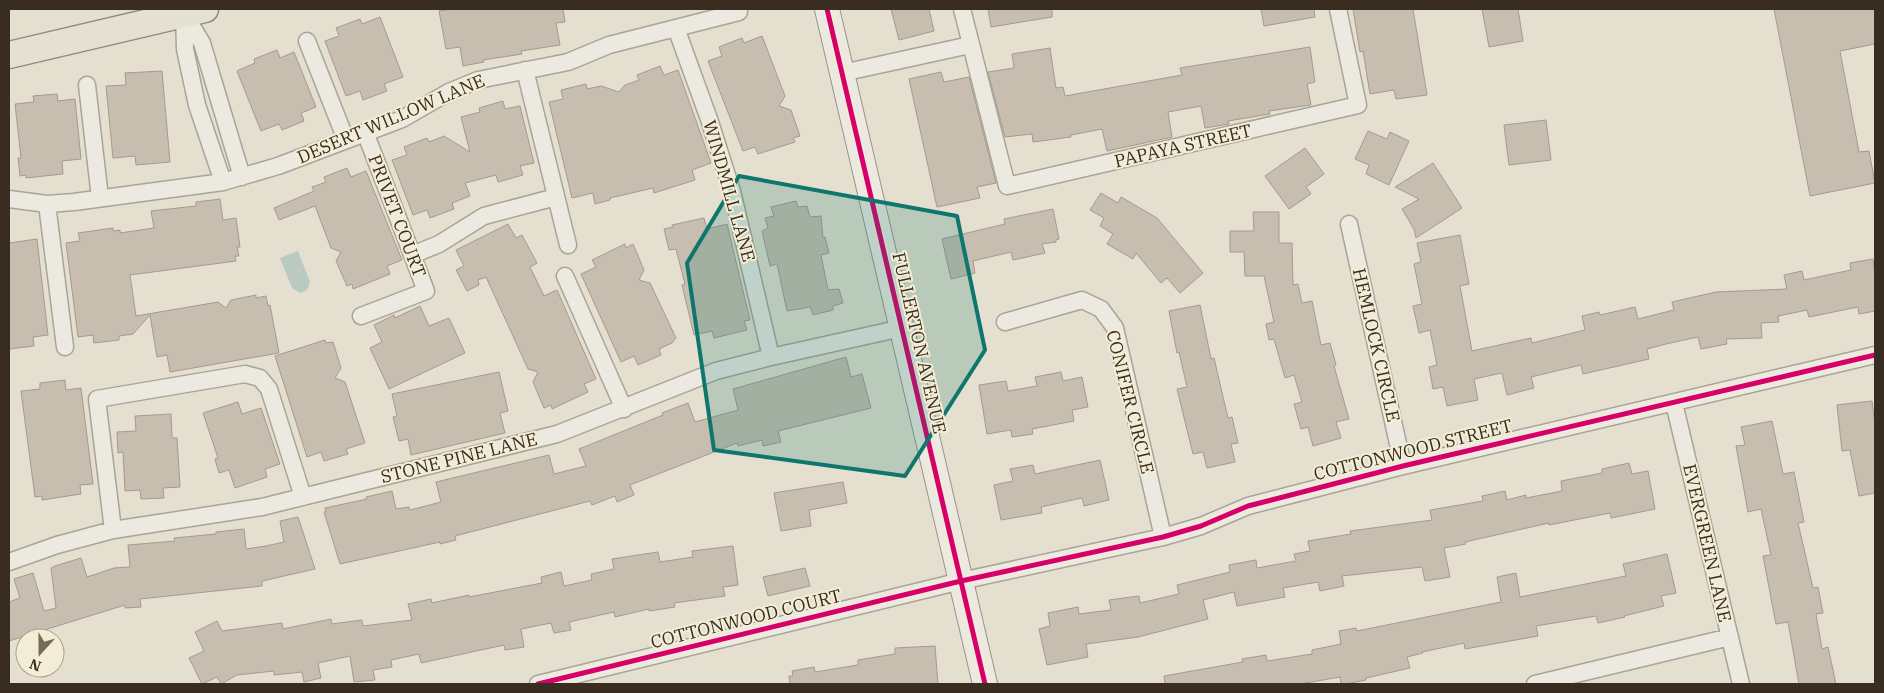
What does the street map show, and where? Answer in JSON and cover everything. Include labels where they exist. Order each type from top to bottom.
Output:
[{"type":"main road","name":"FULLERTON AVENUE","points":[[827,9],[984,684]]},
{"type":"main road","points":[[9,55],[191,10]]},
{"type":"street","points":[[842,73],[970,45],[962,9]]},
{"type":"street","name":"PAPAYA STREET","points":[[970,45],[1008,186],[1358,105],[1338,9]]},
{"type":"street","points":[[191,10],[242,177]]},
{"type":"street","points":[[191,10],[185,49],[197,105],[224,182]]},
{"type":"street","name":"DESERT WILLOW LANE","points":[[9,199],[47,204],[224,182],[402,119],[449,92],[478,80],[568,62],[609,46],[739,12]]},
{"type":"street","name":"WINDMILL LANE","points":[[676,28],[709,119],[732,191],[772,357]]},
{"type":"street","points":[[307,41],[346,140]]},
{"type":"street","points":[[525,70],[568,244]]},
{"type":"street","points":[[87,84],[100,198]]},
{"type":"street","name":"PRIVET COURT","points":[[361,316],[426,292],[365,132]]},
{"type":"street","points":[[412,256],[439,244],[484,216],[556,196]]},
{"type":"street","points":[[47,204],[65,347]]},
{"type":"street","name":"HEMLOCK CIRCLE","points":[[1349,224],[1403,466]]},
{"type":"street","points":[[565,276],[624,408]]},
{"type":"street","name":"CONIFER CIRCLE","points":[[1005,322],[1082,300],[1101,309],[1115,328],[1163,537]]},
{"type":"street","name":"STONE PINE LANE","points":[[9,562],[113,530],[262,507],[557,434],[716,371],[902,328]]},
{"type":"street","name":"COTTONWOOD STREET","points":[[960,581],[1163,537],[1201,526],[1248,506],[1403,466],[1875,355]]},
{"type":"street","points":[[113,530],[97,399],[245,374],[260,378],[269,390],[303,497]]},
{"type":"street","name":"EVERGREEN LANE","points":[[1674,402],[1741,684]]},
{"type":"street","name":"COTTONWOOD COURT","points":[[538,684],[960,581]]},
{"type":"street","points":[[1535,684],[1730,637]]},
{"type":"highlighted area","points":[[739,176],[957,216],[985,350],[905,476],[714,450],[687,263]]},
{"type":"shaded area","points":[[298,251],[310,282],[307,290],[300,293],[292,288],[280,258]]},
{"type":"building","points":[[452,9],[563,9],[565,22],[556,23],[560,45],[521,51],[522,54],[483,60],[484,62],[463,66],[460,47],[446,49],[439,11]]},
{"type":"building","points":[[891,9],[929,9],[934,31],[899,40]]},
{"type":"building","points":[[988,9],[1052,9],[1052,17],[991,27]]},
{"type":"building","points":[[1261,9],[1314,9],[1315,17],[1264,26]]},
{"type":"building","points":[[1353,9],[1413,9],[1427,95],[1396,99],[1394,90],[1370,94],[1363,51],[1360,52]]},
{"type":"building","points":[[1482,9],[1518,9],[1523,41],[1489,47]]},
{"type":"building","points":[[1774,9],[1875,9],[1875,44],[1840,51],[1859,152],[1869,151],[1875,183],[1810,196]]},
{"type":"building","points":[[380,17],[403,77],[384,84],[387,91],[363,100],[360,91],[346,96],[325,41],[339,36],[336,28],[360,19],[362,24]]},
{"type":"building","points":[[762,36],[785,96],[779,106],[791,110],[800,136],[793,138],[795,142],[758,154],[755,147],[743,151],[708,61],[722,56],[719,47],[742,38],[744,43]]},
{"type":"building","points":[[1310,47],[1315,82],[1307,84],[1311,105],[1269,111],[1270,114],[1228,121],[1229,124],[1205,128],[1201,106],[1168,112],[1172,137],[1107,151],[1102,129],[1071,135],[1071,137],[1033,142],[1032,134],[1005,137],[988,72],[1014,68],[1012,54],[1050,48],[1056,88],[1063,87],[1065,96],[1182,75],[1180,68]]},
{"type":"building","points":[[277,50],[280,58],[294,52],[316,107],[301,113],[304,121],[282,130],[279,124],[261,131],[237,71],[255,63],[254,59]]},
{"type":"building","points":[[660,66],[664,75],[678,70],[711,163],[692,170],[695,180],[654,193],[653,188],[610,198],[610,200],[595,204],[593,193],[572,198],[549,102],[563,99],[561,90],[586,84],[587,89],[601,86],[619,92],[625,85],[639,80],[637,75]]},
{"type":"building","points":[[162,71],[170,162],[136,165],[135,156],[113,158],[106,86],[126,85],[125,73]]},
{"type":"building","points":[[941,72],[944,82],[969,77],[996,183],[977,187],[980,198],[937,207],[909,79]]},
{"type":"building","points":[[57,94],[58,101],[75,99],[81,159],[62,161],[63,174],[26,178],[26,175],[20,176],[18,158],[21,158],[15,104],[34,102],[33,96]]},
{"type":"building","points":[[503,101],[505,109],[520,106],[534,163],[520,166],[523,175],[498,182],[496,175],[465,183],[470,196],[452,203],[454,209],[430,218],[427,210],[413,215],[392,160],[407,155],[404,147],[427,138],[429,142],[444,136],[470,152],[461,117],[480,112],[479,108]]},
{"type":"building","points":[[1546,120],[1551,160],[1509,165],[1504,125]]},
{"type":"building","points":[[1368,131],[1387,139],[1390,132],[1409,141],[1389,185],[1366,174],[1369,165],[1355,159]]},
{"type":"building","points":[[1305,148],[1324,174],[1306,187],[1311,194],[1289,209],[1265,176]]},
{"type":"building","points":[[1433,163],[1462,208],[1416,238],[1414,229],[1402,209],[1419,199],[1395,187]]},
{"type":"building","points":[[347,168],[351,177],[366,171],[402,260],[387,266],[390,274],[353,289],[352,284],[347,286],[336,261],[341,252],[331,248],[315,206],[279,220],[274,208],[314,191],[312,187],[326,182],[324,177]]},
{"type":"building","points":[[1101,193],[1118,203],[1121,197],[1157,218],[1203,273],[1180,293],[1167,278],[1161,283],[1136,253],[1133,259],[1107,244],[1113,234],[1100,226],[1104,218],[1090,210]]},
{"type":"building","points":[[220,199],[223,220],[236,218],[240,247],[237,247],[239,256],[235,256],[236,261],[130,275],[136,316],[218,302],[226,308],[231,300],[256,295],[256,298],[266,296],[268,306],[270,305],[279,353],[170,372],[167,355],[157,357],[150,315],[133,334],[119,336],[119,340],[94,343],[93,335],[78,337],[66,243],[80,241],[78,233],[113,228],[113,231],[120,230],[120,233],[154,228],[151,211],[196,206],[196,202]]},
{"type":"building","points":[[796,201],[798,207],[807,206],[810,217],[821,216],[823,238],[825,237],[829,253],[821,255],[828,290],[839,289],[843,303],[833,306],[833,310],[813,315],[810,307],[787,311],[777,264],[770,266],[762,231],[768,228],[765,218],[774,216],[771,207]]},
{"type":"building","points":[[1053,209],[1059,239],[1056,242],[1042,244],[1045,253],[1013,260],[1011,252],[973,261],[975,273],[951,279],[942,239],[1005,224],[1004,219]]},
{"type":"building","points":[[1253,212],[1279,212],[1279,243],[1292,243],[1293,285],[1298,284],[1302,303],[1312,301],[1321,345],[1330,343],[1336,365],[1334,366],[1349,419],[1336,422],[1341,438],[1313,446],[1308,427],[1301,429],[1294,404],[1302,402],[1294,375],[1285,378],[1274,339],[1269,340],[1266,324],[1274,322],[1264,276],[1245,276],[1244,252],[1230,252],[1230,231],[1254,231]]},
{"type":"building","points":[[704,218],[707,229],[727,224],[750,320],[744,321],[747,330],[714,338],[712,331],[694,335],[682,285],[685,284],[676,249],[669,250],[664,229],[673,227],[672,225]]},
{"type":"building","points":[[508,224],[516,238],[522,235],[537,263],[530,267],[544,296],[557,290],[596,379],[584,384],[588,392],[552,409],[551,405],[544,408],[533,382],[538,372],[528,369],[486,277],[478,280],[479,285],[467,291],[456,270],[464,266],[456,250]]},
{"type":"building","points":[[1460,235],[1469,284],[1460,286],[1472,351],[1531,338],[1532,343],[1585,330],[1582,316],[1599,312],[1600,315],[1635,307],[1638,319],[1674,310],[1672,302],[1716,292],[1787,289],[1784,275],[1802,271],[1804,280],[1851,270],[1850,263],[1873,259],[1875,311],[1859,314],[1858,307],[1809,317],[1807,310],[1778,316],[1779,322],[1761,323],[1762,338],[1726,339],[1727,344],[1701,349],[1698,337],[1666,344],[1647,349],[1649,359],[1583,374],[1581,365],[1531,377],[1534,388],[1507,395],[1502,373],[1474,379],[1478,400],[1447,406],[1443,387],[1433,389],[1429,367],[1437,365],[1430,330],[1419,333],[1413,306],[1422,304],[1414,264],[1421,262],[1417,243]]},
{"type":"building","points":[[37,239],[48,335],[33,337],[34,346],[9,349],[9,243]]},
{"type":"building","points":[[625,244],[626,248],[633,244],[644,270],[639,280],[650,283],[676,338],[672,343],[659,349],[661,355],[638,365],[634,356],[621,362],[581,274],[596,267],[592,260]]},
{"type":"building","points":[[1200,305],[1211,359],[1214,358],[1228,418],[1232,417],[1238,443],[1231,444],[1235,462],[1207,468],[1203,452],[1193,454],[1177,389],[1187,387],[1179,352],[1177,353],[1169,311]]},
{"type":"building","points":[[420,306],[429,326],[449,318],[465,353],[389,389],[370,348],[382,342],[374,325],[394,315],[395,318]]},
{"type":"building","points":[[325,340],[326,343],[333,342],[341,368],[335,378],[345,382],[365,443],[346,449],[348,454],[324,461],[321,452],[307,457],[275,356]]},
{"type":"building","points":[[846,357],[851,377],[862,374],[871,408],[778,431],[781,442],[763,446],[762,440],[738,446],[737,443],[630,485],[634,495],[617,502],[615,496],[592,505],[590,501],[455,536],[456,540],[340,564],[324,512],[326,511],[325,508],[367,499],[366,497],[392,491],[396,509],[409,507],[410,510],[441,502],[436,482],[549,455],[554,474],[586,466],[579,449],[663,415],[662,413],[688,403],[695,422],[738,410],[733,389]]},
{"type":"building","points":[[499,372],[508,411],[500,413],[505,433],[411,455],[408,439],[399,441],[393,417],[397,416],[392,394]]},
{"type":"building","points":[[1061,372],[1063,381],[1082,377],[1088,407],[1072,410],[1074,421],[1032,429],[1033,434],[1012,437],[1011,430],[987,434],[979,385],[1006,381],[1008,391],[1037,386],[1035,377]]},
{"type":"building","points":[[65,380],[66,390],[81,388],[93,484],[80,485],[81,494],[42,500],[42,496],[35,497],[21,391],[40,389],[40,383]]},
{"type":"building","points":[[1872,401],[1875,424],[1875,493],[1859,496],[1850,450],[1842,451],[1837,405]]},
{"type":"building","points":[[238,402],[242,414],[261,408],[280,464],[265,469],[267,477],[235,488],[229,470],[219,473],[215,459],[218,458],[203,413]]},
{"type":"building","points":[[171,414],[172,438],[177,438],[180,487],[163,488],[164,498],[141,499],[140,490],[125,491],[123,452],[118,453],[117,432],[136,431],[135,416]]},
{"type":"building","points":[[1772,421],[1783,474],[1794,472],[1804,522],[1798,523],[1813,588],[1818,587],[1823,613],[1816,614],[1822,649],[1828,647],[1836,684],[1799,684],[1788,622],[1776,624],[1763,556],[1771,555],[1761,509],[1748,512],[1736,446],[1745,445],[1741,427]]},
{"type":"building","points":[[1100,460],[1109,500],[1084,506],[1082,498],[1041,507],[1042,513],[1001,520],[994,485],[1013,481],[1010,469],[1033,465],[1035,474]]},
{"type":"building","points":[[1629,463],[1632,474],[1648,471],[1655,509],[1611,518],[1610,513],[1549,525],[1549,523],[1444,548],[1450,577],[1425,581],[1422,567],[1342,576],[1344,586],[1320,591],[1318,582],[1283,588],[1285,597],[1237,606],[1234,592],[1203,600],[1208,619],[1138,637],[1086,644],[1088,657],[1047,665],[1039,629],[1050,626],[1048,613],[1078,607],[1079,614],[1111,610],[1109,600],[1139,596],[1140,603],[1179,594],[1177,585],[1230,572],[1229,565],[1256,560],[1257,568],[1296,561],[1294,554],[1310,551],[1308,541],[1351,534],[1350,531],[1432,520],[1430,510],[1483,501],[1482,496],[1505,491],[1507,500],[1526,495],[1526,498],[1562,491],[1561,481],[1602,473],[1602,469]]},
{"type":"building","points":[[843,482],[847,503],[809,510],[811,526],[781,531],[774,493]]},
{"type":"building","points":[[298,517],[315,569],[262,581],[262,586],[140,599],[141,607],[125,608],[125,605],[51,628],[15,628],[15,639],[9,641],[9,602],[20,598],[14,579],[33,573],[44,611],[56,608],[51,568],[55,566],[81,558],[87,577],[114,568],[130,567],[128,545],[175,541],[174,538],[244,529],[246,549],[266,546],[284,542],[280,521]]},
{"type":"building","points":[[733,546],[738,585],[723,587],[725,596],[674,603],[675,607],[649,611],[649,609],[615,617],[614,612],[569,622],[571,630],[554,633],[551,623],[521,629],[524,647],[505,650],[504,645],[421,663],[419,654],[391,660],[392,667],[373,670],[375,680],[354,682],[350,656],[318,663],[321,678],[304,682],[302,672],[274,675],[274,671],[237,675],[221,684],[217,677],[202,684],[189,658],[204,651],[195,632],[217,621],[222,631],[282,623],[283,629],[331,619],[332,624],[362,620],[363,626],[412,620],[408,604],[431,599],[432,603],[542,583],[541,577],[561,572],[564,586],[592,580],[591,574],[614,569],[612,559],[658,552],[660,562],[693,557],[692,551]]},
{"type":"building","points":[[1667,554],[1676,593],[1661,596],[1664,606],[1625,617],[1598,623],[1596,616],[1536,626],[1538,636],[1465,649],[1464,643],[1422,652],[1407,657],[1410,668],[1346,684],[1341,684],[1340,677],[1300,684],[1165,684],[1164,676],[1243,662],[1242,659],[1266,655],[1267,661],[1312,654],[1312,650],[1341,644],[1339,631],[1356,628],[1357,631],[1501,602],[1497,577],[1516,573],[1520,597],[1626,576],[1623,564]]},
{"type":"building","points":[[805,568],[810,586],[768,596],[763,577]]},
{"type":"building","points":[[935,646],[938,684],[790,684],[789,676],[793,676],[792,671],[814,667],[815,672],[858,665],[858,660],[895,654],[895,648]]},
{"type":"cycle path","points":[[827,9],[985,684]]},
{"type":"cycle path","points":[[538,684],[961,581],[1163,537],[1201,526],[1248,506],[1403,466],[1875,355]]}]
